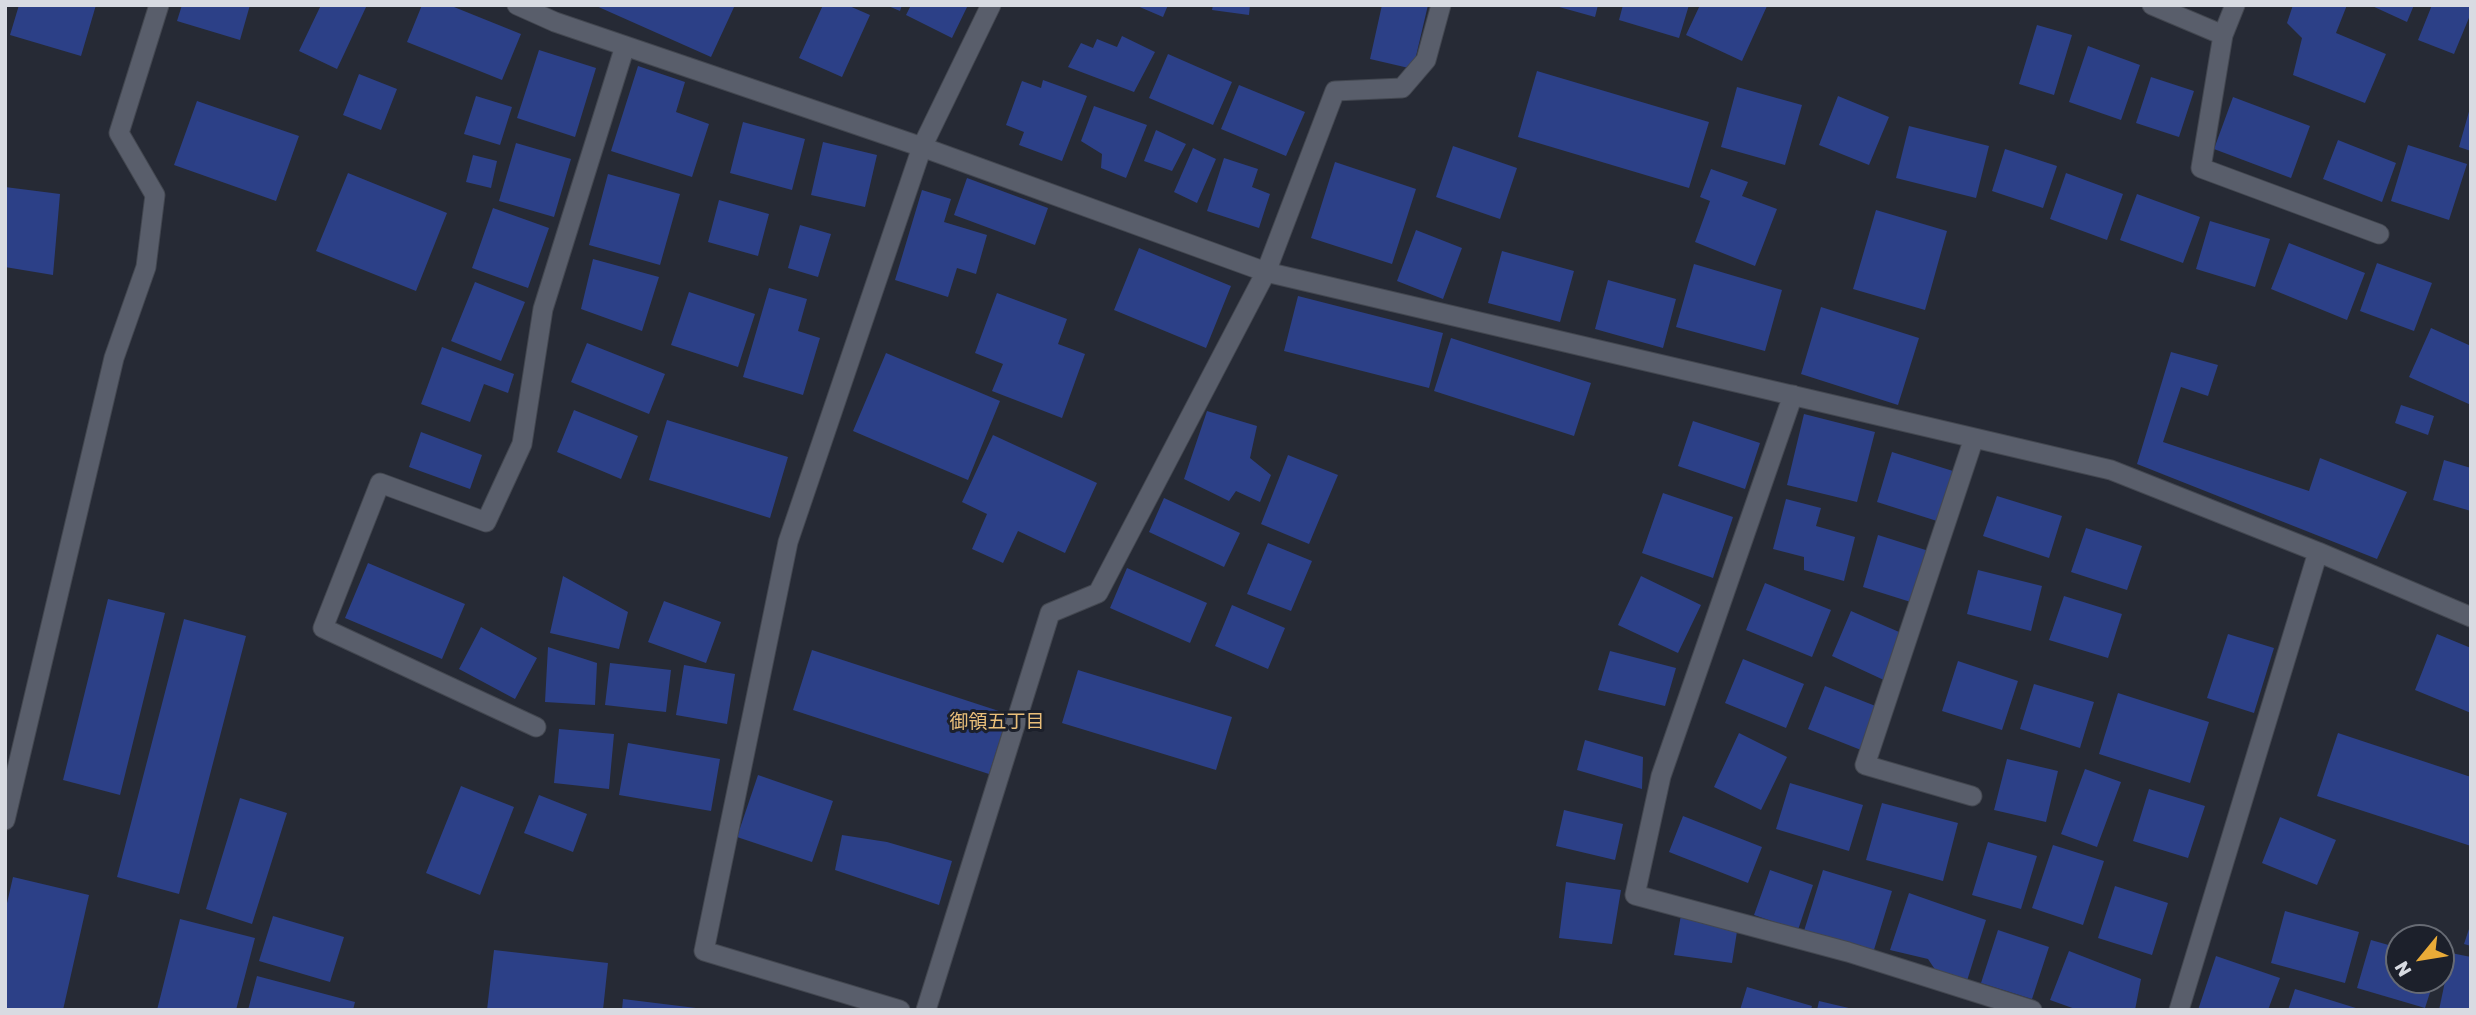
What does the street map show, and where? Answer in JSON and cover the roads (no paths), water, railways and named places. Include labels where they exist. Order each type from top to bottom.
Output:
[{"type":"street","points":[[5,820],[114,358],[146,267],[155,195],[119,133],[159,5]]},
{"type":"street","points":[[517,5],[625,46],[922,147],[1266,272],[2111,470],[2318,551],[2471,617]]},
{"type":"street","points":[[900,1010],[704,951],[788,542],[922,147],[991,5]]},
{"type":"street","points":[[926,1010],[1050,613],[1098,593],[1266,272],[1335,91],[1402,88],[1426,60],[1441,5]]},
{"type":"street","points":[[2152,5],[2223,35]]},
{"type":"street","points":[[2235,5],[2223,35],[2201,168],[2379,234]]},
{"type":"street","points":[[536,727],[323,628],[380,483],[485,522],[522,444],[543,309],[625,46]]},
{"type":"street","points":[[1793,395],[1661,775],[1635,895],[1848,952],[2032,1010]]},
{"type":"street","points":[[1972,796],[1865,765],[1974,438]]},
{"type":"street","points":[[2179,1010],[2318,551]]},
{"type":"district","name":"御領五丁目","points":[[997,723]]}]
